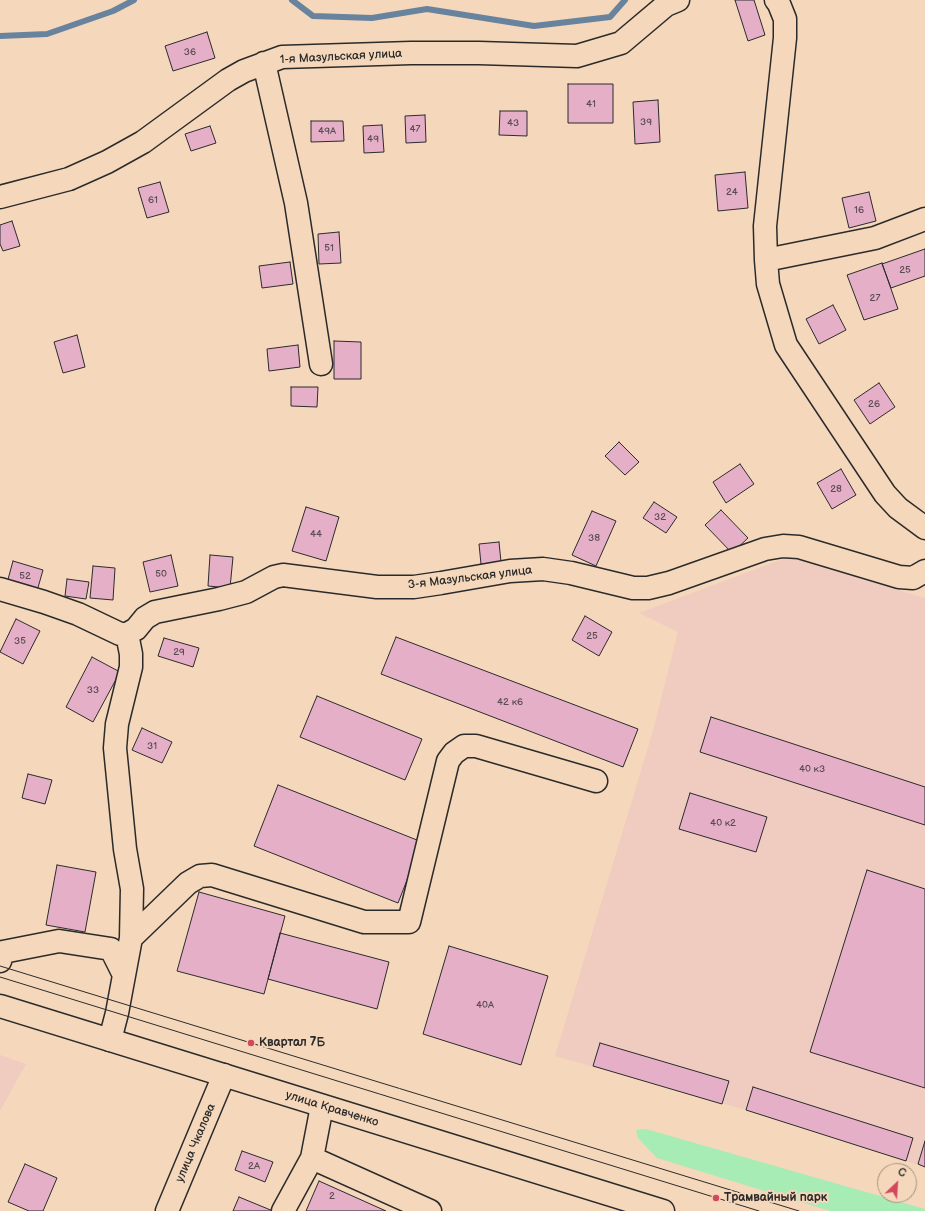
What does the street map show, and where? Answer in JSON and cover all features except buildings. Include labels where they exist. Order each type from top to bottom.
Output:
[{"type":"street","name":"1-я Мазульская улица","points":[[0,197],[69,179],[107,162],[143,142],[228,80],[244,71],[264,63],[282,58],[411,53],[577,56],[621,43],[666,5],[678,0]]},
{"type":"street","points":[[776,0],[785,18],[786,38],[765,226],[768,284],[786,345],[884,494],[898,508],[925,528]]},
{"type":"street","points":[[264,63],[296,203],[321,364]]},
{"type":"street","points":[[766,260],[875,238],[925,219]]},
{"type":"street","name":"3-я Мазульская улица","points":[[127,634],[136,629],[145,618],[155,612],[219,600],[246,592],[274,577],[283,575],[377,587],[414,587],[510,571],[544,569],[571,573],[633,588],[648,588],[669,583],[765,549],[784,546],[799,547],[899,578],[913,578],[925,571]]},
{"type":"street","points":[[0,589],[78,614],[120,634],[127,634],[131,654],[131,667],[117,724],[115,748],[125,849],[132,889],[131,938],[117,1013],[110,1040]]},
{"type":"street","points":[[131,938],[188,883],[200,876],[212,875],[364,922],[409,922],[448,761],[454,753],[464,746],[476,746],[596,781]]},
{"type":"street","points":[[0,961],[3,952],[59,942],[111,949],[124,975]]},
{"type":"street","name":"улица Кравченко","points":[[0,1006],[663,1211]]},
{"type":"street","name":"улица Чкалова","points":[[167,1211],[224,1075]]},
{"type":"street","points":[[283,1211],[312,1158],[322,1106]]},
{"type":"street","points":[[312,1158],[430,1211]]},
{"type":"shaded area","points":[[788,557],[925,598],[925,1167],[917,1164],[917,1163],[912,1163],[746,1110],[555,1056],[653,731],[678,632],[639,613]]},
{"type":"shaded area","points":[[0,1055],[26,1064],[0,1111]]},
{"type":"green space","points":[[646,1129],[877,1195],[877,1203],[904,1203],[925,1209],[925,1211],[830,1211],[657,1158],[638,1138],[636,1130]]},
{"type":"waterway","points":[[0,36],[47,34],[113,11],[134,0]]},
{"type":"waterway","points":[[292,0],[313,16],[372,18],[427,9],[534,26],[610,17],[625,0]]},
{"type":"tram line","points":[[0,966],[799,1211]]},
{"type":"tram line","points":[[0,977],[759,1211]]},
{"type":"place","name":"Квартал 7Б","points":[[251,1043]]},
{"type":"place","name":"Трамвайный парк","points":[[716,1198]]}]
